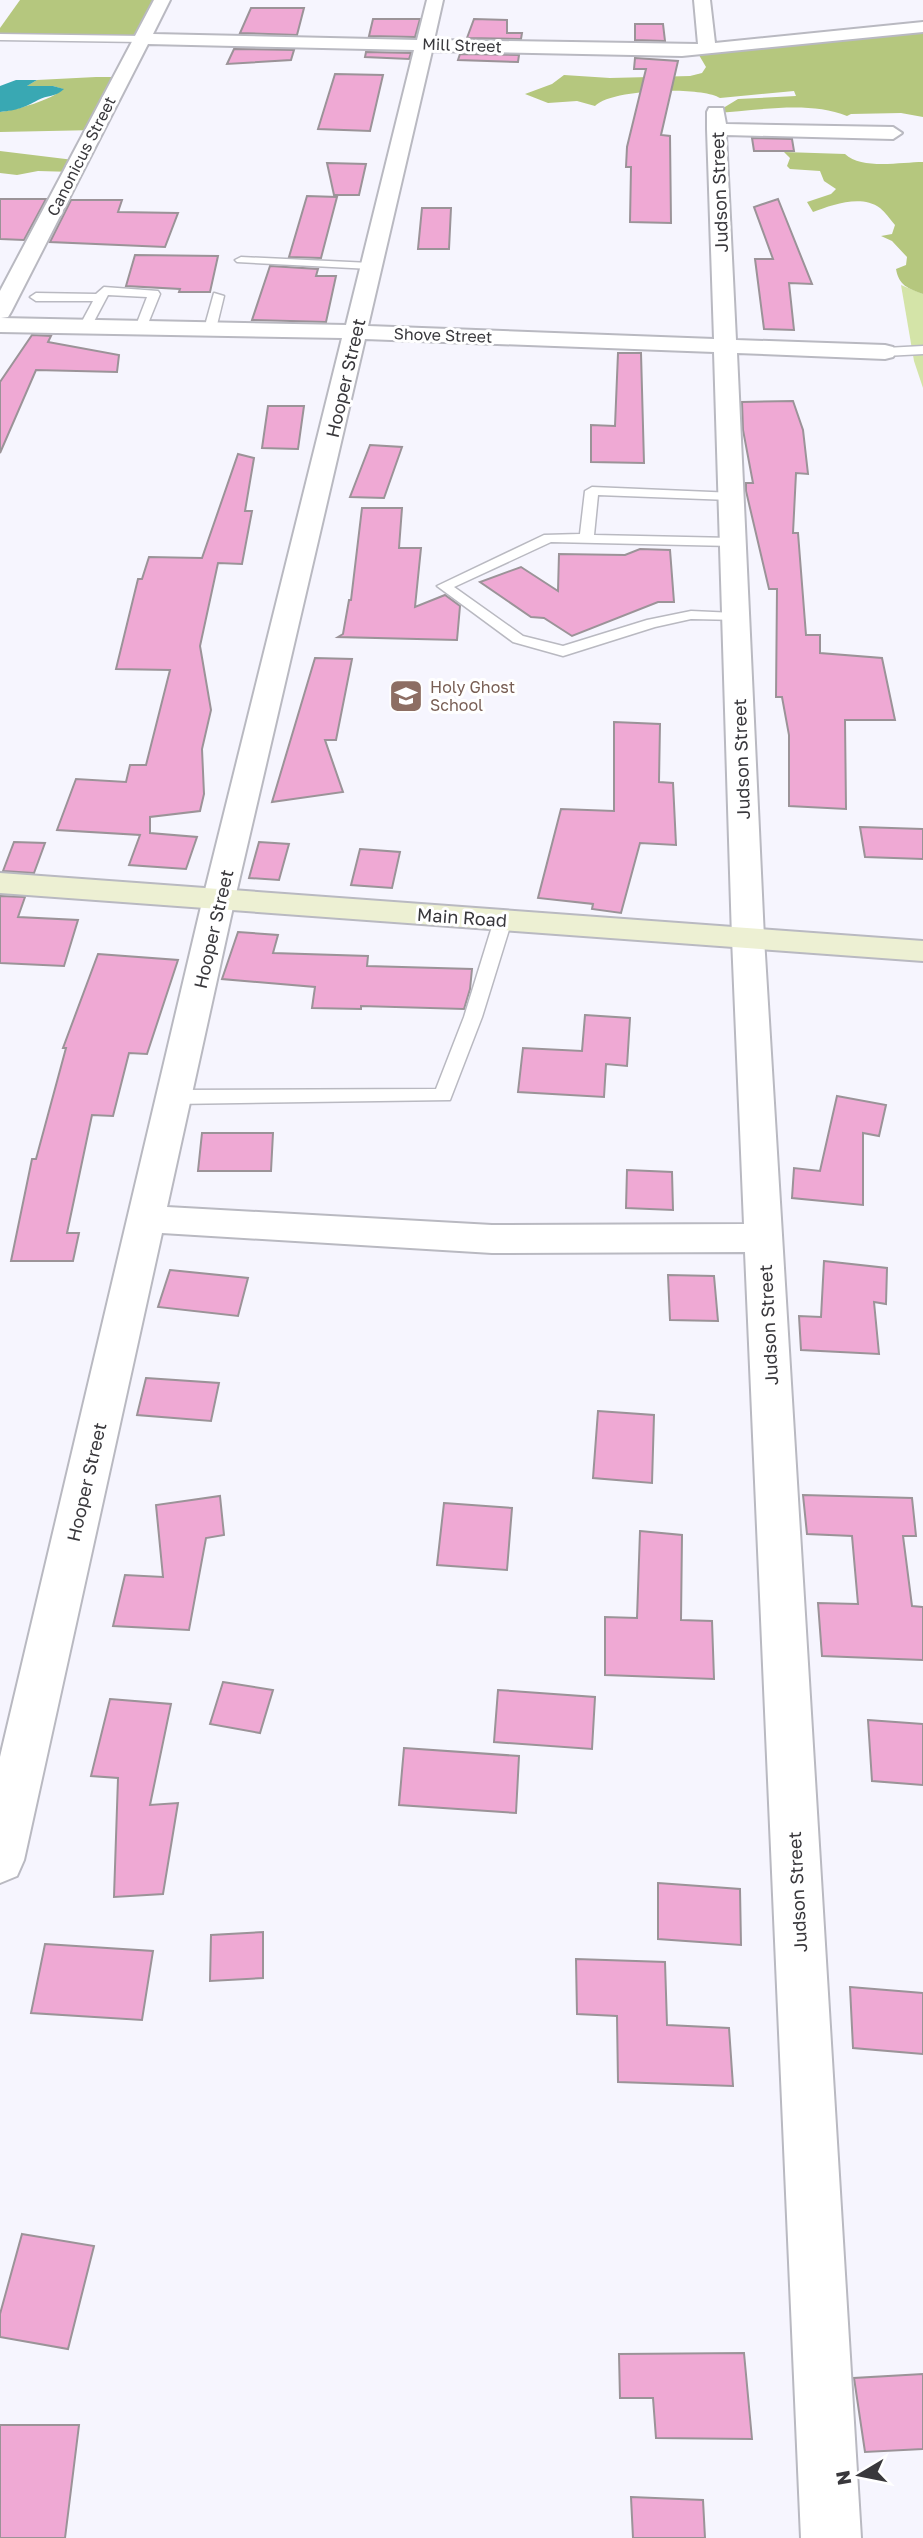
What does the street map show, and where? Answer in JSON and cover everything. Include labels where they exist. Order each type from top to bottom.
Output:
[{"type":"main road","name":"Main Road","points":[[0,883],[923,951]]},
{"type":"street","name":"Canonicus Street","points":[[0,312],[135,47],[162,0]]},
{"type":"street","name":"Hooper Street","points":[[0,1860],[219,898],[435,0]]},
{"type":"street","points":[[702,0],[707,50]]},
{"type":"street","points":[[907,9],[918,27]]},
{"type":"street","name":"Mill Street","points":[[135,47],[424,44],[707,50],[918,27]]},
{"type":"street","name":"Judson Street","points":[[831,2538],[748,938],[716,120],[893,133]]},
{"type":"street","name":"Shove Street","points":[[0,325],[356,332],[885,352]]},
{"type":"street","points":[[146,1219],[492,1239],[763,1238]]},
{"type":"lane","name":"Mill Street","points":[[0,37],[135,47]]},
{"type":"lane","points":[[240,260],[370,266]]},
{"type":"lane","points":[[85,327],[104,291],[154,293],[141,328]]},
{"type":"lane","points":[[210,329],[218,296]]},
{"type":"lane","points":[[36,297],[100,298]]},
{"type":"lane","points":[[885,352],[923,350]]},
{"type":"lane","points":[[587,539],[592,491],[730,496]]},
{"type":"lane","points":[[733,542],[549,537],[444,586],[518,639],[563,650],[691,615],[735,617]]},
{"type":"lane","points":[[174,1097],[443,1095],[473,1017],[503,920]]},
{"type":"green space","points":[[20,0],[165,0],[146,37],[0,40],[0,28]]},
{"type":"green space","points":[[923,26],[923,117],[901,113],[847,116],[816,108],[799,107],[715,113],[738,99],[796,96],[794,91],[720,98],[695,92],[656,91],[619,96],[595,106],[577,101],[548,103],[525,94],[552,84],[564,75],[610,78],[690,76],[702,73],[706,67],[696,50]]},
{"type":"green space","points":[[122,77],[97,130],[0,132],[0,112],[42,101],[63,89],[53,86],[25,87],[37,80]]},
{"type":"green space","points":[[0,151],[82,161],[74,172],[38,171],[17,175],[0,173]]},
{"type":"green space","points":[[784,152],[845,154],[852,159],[871,164],[923,162],[923,294],[909,288],[899,279],[896,269],[906,265],[907,257],[892,241],[881,236],[892,234],[895,225],[884,212],[872,204],[855,201],[813,212],[807,202],[831,194],[836,189],[824,181],[820,171],[790,169],[787,166],[790,158]]},
{"type":"green space","points":[[901,285],[923,294],[923,388],[914,361]]},
{"type":"water","points":[[16,80],[37,80],[27,86],[53,86],[64,89],[20,108],[0,112],[0,86]]},
{"type":"building","points":[[251,8],[304,8],[297,35],[240,33]]},
{"type":"building","points":[[373,19],[420,19],[415,37],[369,36]]},
{"type":"building","points":[[474,19],[507,20],[507,33],[522,33],[521,39],[467,38]]},
{"type":"building","points":[[635,24],[663,24],[665,41],[635,40]]},
{"type":"building","points":[[234,49],[294,50],[291,60],[227,64]]},
{"type":"building","points":[[366,52],[411,53],[409,59],[365,57]]},
{"type":"building","points":[[460,54],[519,55],[518,62],[458,60]]},
{"type":"building","points":[[635,58],[678,61],[661,135],[670,136],[671,223],[630,222],[631,167],[626,167],[627,147],[646,69],[634,69]]},
{"type":"building","points":[[335,74],[383,75],[370,131],[318,129]]},
{"type":"building","points":[[752,138],[792,139],[794,151],[754,151]]},
{"type":"building","points":[[327,163],[366,164],[359,195],[334,195]]},
{"type":"building","points":[[307,196],[337,197],[321,258],[289,257]]},
{"type":"building","points":[[0,199],[46,199],[24,240],[0,239]]},
{"type":"building","points":[[778,199],[812,284],[789,283],[794,330],[764,329],[755,259],[773,259],[754,207]]},
{"type":"building","points":[[71,200],[122,200],[118,212],[178,213],[165,247],[50,242]]},
{"type":"building","points":[[422,208],[451,208],[449,249],[418,249]]},
{"type":"building","points":[[135,255],[218,256],[210,292],[179,292],[180,289],[126,286]]},
{"type":"building","points":[[270,266],[318,269],[316,276],[336,276],[326,322],[252,320]]},
{"type":"building","points":[[32,335],[51,336],[48,342],[119,355],[117,372],[36,370],[0,453],[0,382]]},
{"type":"building","points":[[618,353],[641,353],[644,463],[591,462],[591,425],[615,426]]},
{"type":"building","points":[[793,401],[803,430],[808,474],[796,473],[793,533],[798,533],[806,635],[820,635],[820,653],[882,658],[895,720],[845,720],[846,809],[789,806],[789,735],[782,697],[776,697],[777,589],[769,589],[746,491],[746,483],[753,483],[743,430],[742,402]]},
{"type":"building","points":[[268,406],[304,406],[298,449],[262,448]]},
{"type":"building","points":[[370,445],[402,447],[384,498],[350,497]]},
{"type":"building","points":[[238,454],[254,458],[245,511],[252,511],[242,564],[218,563],[200,646],[211,710],[202,749],[204,794],[200,811],[150,817],[150,833],[197,837],[186,869],[129,865],[140,835],[57,830],[76,779],[126,782],[130,765],[146,765],[170,670],[116,669],[138,579],[142,579],[149,557],[202,558]]},
{"type":"building","points":[[362,508],[402,508],[399,548],[421,548],[415,607],[445,595],[460,606],[457,640],[338,637],[343,634],[351,600]]},
{"type":"building","points":[[640,549],[670,550],[674,602],[658,602],[572,636],[544,618],[531,617],[480,582],[521,567],[558,591],[559,554],[625,555]]},
{"type":"building","points":[[315,658],[352,659],[336,740],[325,740],[343,792],[272,802]]},
{"type":"building","points":[[614,722],[660,724],[659,782],[673,783],[676,845],[640,843],[621,913],[592,909],[593,904],[538,898],[561,809],[614,811]]},
{"type":"building","points":[[860,827],[923,829],[923,859],[865,857]]},
{"type":"building","points":[[14,842],[45,843],[34,873],[3,871]]},
{"type":"building","points":[[259,842],[289,844],[279,880],[249,878]]},
{"type":"building","points":[[360,849],[400,852],[392,888],[351,885]]},
{"type":"building","points":[[0,896],[25,897],[18,917],[78,920],[64,966],[0,963]]},
{"type":"building","points":[[238,932],[278,935],[273,953],[368,956],[367,966],[472,969],[470,989],[464,1009],[361,1006],[361,1009],[312,1008],[315,987],[222,979]]},
{"type":"building","points":[[98,954],[178,960],[147,1054],[129,1053],[113,1116],[92,1115],[67,1233],[79,1233],[73,1261],[11,1261],[32,1159],[36,1159],[66,1048],[63,1048]]},
{"type":"building","points":[[585,1015],[630,1018],[627,1066],[606,1064],[604,1097],[518,1092],[523,1048],[582,1051]]},
{"type":"building","points":[[837,1096],[886,1105],[879,1136],[863,1133],[863,1205],[792,1198],[794,1168],[820,1171]]},
{"type":"building","points":[[202,1133],[273,1133],[271,1171],[198,1171]]},
{"type":"building","points":[[627,1170],[672,1172],[673,1210],[626,1208]]},
{"type":"building","points":[[824,1261],[887,1268],[886,1304],[874,1302],[879,1354],[801,1350],[799,1316],[821,1317]]},
{"type":"building","points":[[170,1270],[248,1278],[238,1316],[158,1307]]},
{"type":"building","points":[[668,1275],[714,1276],[718,1321],[670,1320]]},
{"type":"building","points":[[146,1378],[219,1383],[211,1421],[137,1415]]},
{"type":"building","points":[[598,1411],[654,1415],[652,1483],[593,1478]]},
{"type":"building","points":[[803,1495],[912,1498],[916,1536],[903,1536],[912,1606],[923,1607],[923,1660],[822,1656],[818,1603],[858,1604],[852,1536],[807,1534]]},
{"type":"building","points":[[220,1496],[224,1535],[206,1538],[189,1630],[113,1626],[125,1575],[163,1577],[156,1505]]},
{"type":"building","points":[[444,1503],[512,1508],[507,1570],[437,1565]]},
{"type":"building","points":[[640,1531],[682,1535],[681,1620],[712,1621],[714,1679],[605,1675],[605,1617],[637,1618]]},
{"type":"building","points":[[223,1682],[273,1690],[260,1733],[210,1724]]},
{"type":"building","points":[[498,1690],[595,1697],[592,1749],[494,1742]]},
{"type":"building","points":[[110,1699],[171,1704],[150,1805],[178,1803],[163,1894],[114,1897],[118,1778],[91,1776]]},
{"type":"building","points":[[868,1720],[923,1724],[923,1785],[872,1781]]},
{"type":"building","points":[[404,1748],[519,1756],[516,1813],[399,1805]]},
{"type":"building","points":[[658,1883],[740,1889],[741,1945],[658,1939]]},
{"type":"building","points":[[263,1932],[263,1978],[210,1981],[211,1935]]},
{"type":"building","points":[[45,1944],[153,1951],[142,2020],[31,2013]]},
{"type":"building","points":[[576,1959],[665,1962],[667,2025],[729,2028],[733,2086],[618,2082],[617,2016],[577,2014]]},
{"type":"building","points":[[850,1987],[923,1993],[923,2054],[853,2048]]},
{"type":"building","points":[[22,2234],[94,2246],[68,2349],[0,2337],[0,2314]]},
{"type":"building","points":[[744,2353],[752,2439],[656,2438],[653,2398],[620,2398],[619,2354]]},
{"type":"building","points":[[923,2374],[923,2449],[865,2452],[854,2378]]},
{"type":"building","points":[[0,2425],[79,2425],[65,2538],[0,2538]]},
{"type":"building","points":[[631,2497],[703,2500],[705,2538],[633,2538]]},
{"type":"place","name":"Holy Ghost School","points":[[406,696]]}]
